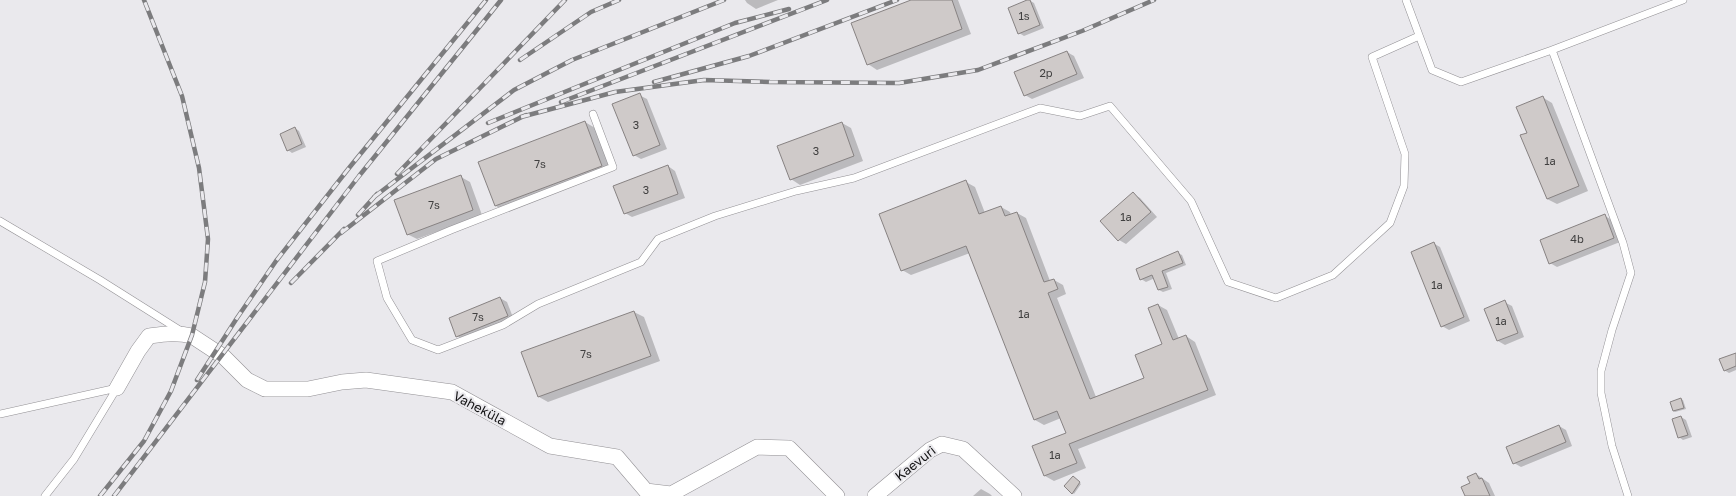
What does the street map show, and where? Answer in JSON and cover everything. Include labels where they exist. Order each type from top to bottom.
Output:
[{"type":"street","name":"Vaheküla","points":[[117,388],[138,351],[149,336],[172,333],[186,335],[192,336],[222,356],[247,380],[265,388],[308,389],[342,382],[366,380],[452,392],[550,446],[617,457],[646,491],[671,494],[757,447],[789,448],[837,496]]},
{"type":"street","name":"Kaevuri","points":[[875,496],[930,450],[942,444],[963,449],[1014,496]]},
{"type":"lane","points":[[1406,0],[1432,70],[1461,82],[1552,50],[1683,0]]},
{"type":"lane","points":[[593,114],[612,168],[451,230],[377,261],[387,298],[412,340],[438,350],[468,340],[503,325],[538,304],[641,262],[658,239],[715,216],[796,191],[854,178],[1040,108],[1080,116],[1110,106],[1191,202],[1228,282],[1276,298],[1333,276],[1390,223],[1404,186],[1405,154],[1372,57],[1419,36]]},
{"type":"lane","points":[[1552,50],[1623,243],[1631,273],[1612,330],[1601,371],[1600,393],[1612,446],[1628,496]]},
{"type":"lane","points":[[0,221],[100,280],[186,335]]},
{"type":"lane","points":[[0,414],[117,388]]},
{"type":"lane","points":[[45,496],[74,459],[117,388]]},
{"type":"building","points":[[911,0],[952,0],[962,29],[867,65],[851,23]]},
{"type":"building","points":[[1030,0],[1040,25],[1018,34],[1008,8]]},
{"type":"building","points":[[1067,51],[1077,74],[1024,96],[1014,72]]},
{"type":"building","points":[[640,93],[660,145],[633,156],[612,104]]},
{"type":"building","points":[[1543,96],[1579,186],[1547,199],[1520,135],[1527,133],[1516,107]]},
{"type":"building","points":[[585,121],[602,166],[495,206],[478,162]]},
{"type":"building","points":[[842,122],[854,156],[790,180],[777,146]]},
{"type":"building","points":[[295,127],[302,144],[287,151],[280,134]]},
{"type":"building","points":[[668,165],[678,194],[624,214],[613,186]]},
{"type":"building","points":[[461,175],[473,210],[407,235],[394,200]]},
{"type":"building","points":[[966,180],[979,214],[1001,206],[1005,216],[1017,212],[1044,282],[1054,279],[1058,289],[1048,293],[1090,399],[1144,378],[1135,355],[1162,344],[1148,308],[1158,304],[1173,340],[1186,335],[1208,390],[1069,444],[1077,463],[1044,476],[1032,446],[1066,433],[1057,411],[1034,420],[966,246],[901,271],[879,214]]},
{"type":"building","points":[[1133,192],[1151,212],[1118,241],[1100,221]]},
{"type":"building","points":[[1605,214],[1614,238],[1549,264],[1540,240]]},
{"type":"building","points":[[1434,242],[1464,317],[1441,327],[1411,252]]},
{"type":"building","points":[[1178,251],[1183,263],[1162,271],[1168,287],[1158,290],[1152,275],[1140,280],[1136,269]]},
{"type":"building","points":[[500,297],[508,316],[456,337],[449,318]]},
{"type":"building","points":[[1505,300],[1518,333],[1497,341],[1484,309]]},
{"type":"building","points":[[634,311],[651,356],[538,397],[521,352]]},
{"type":"building","points":[[1736,353],[1736,366],[1724,371],[1719,359]]},
{"type":"building","points":[[1681,398],[1684,408],[1673,411],[1670,402]]},
{"type":"building","points":[[1681,416],[1688,435],[1678,438],[1672,419]]},
{"type":"building","points":[[1559,425],[1566,442],[1513,464],[1506,447]]},
{"type":"building","points":[[1476,473],[1479,479],[1482,478],[1490,496],[1465,496],[1461,487],[1470,483],[1467,477]]},
{"type":"building","points":[[1073,476],[1080,482],[1072,494],[1064,486]]},
{"type":"railway","points":[[100,496],[144,441],[171,391],[192,335],[205,282],[208,239],[199,168],[182,96],[144,0]]},
{"type":"railway","points":[[197,380],[276,261],[349,168],[486,0]]},
{"type":"railway","points":[[114,496],[359,176],[501,0]]},
{"type":"railway","points":[[397,174],[565,0]]},
{"type":"railway","points":[[520,60],[591,12],[619,0]]},
{"type":"railway","points":[[374,197],[514,90],[572,60],[724,0]]},
{"type":"railway","points":[[561,102],[827,0]]},
{"type":"railway","points":[[654,82],[749,56],[897,0]]},
{"type":"railway","points":[[521,117],[615,92],[704,80],[899,83],[978,70],[1082,31],[1154,0]]},
{"type":"railway","points":[[488,123],[735,23],[789,9]]},
{"type":"railway","points":[[341,233],[436,159],[526,115]]},
{"type":"railway","points":[[358,215],[377,194]]},
{"type":"railway","points":[[291,283],[344,229]]}]
